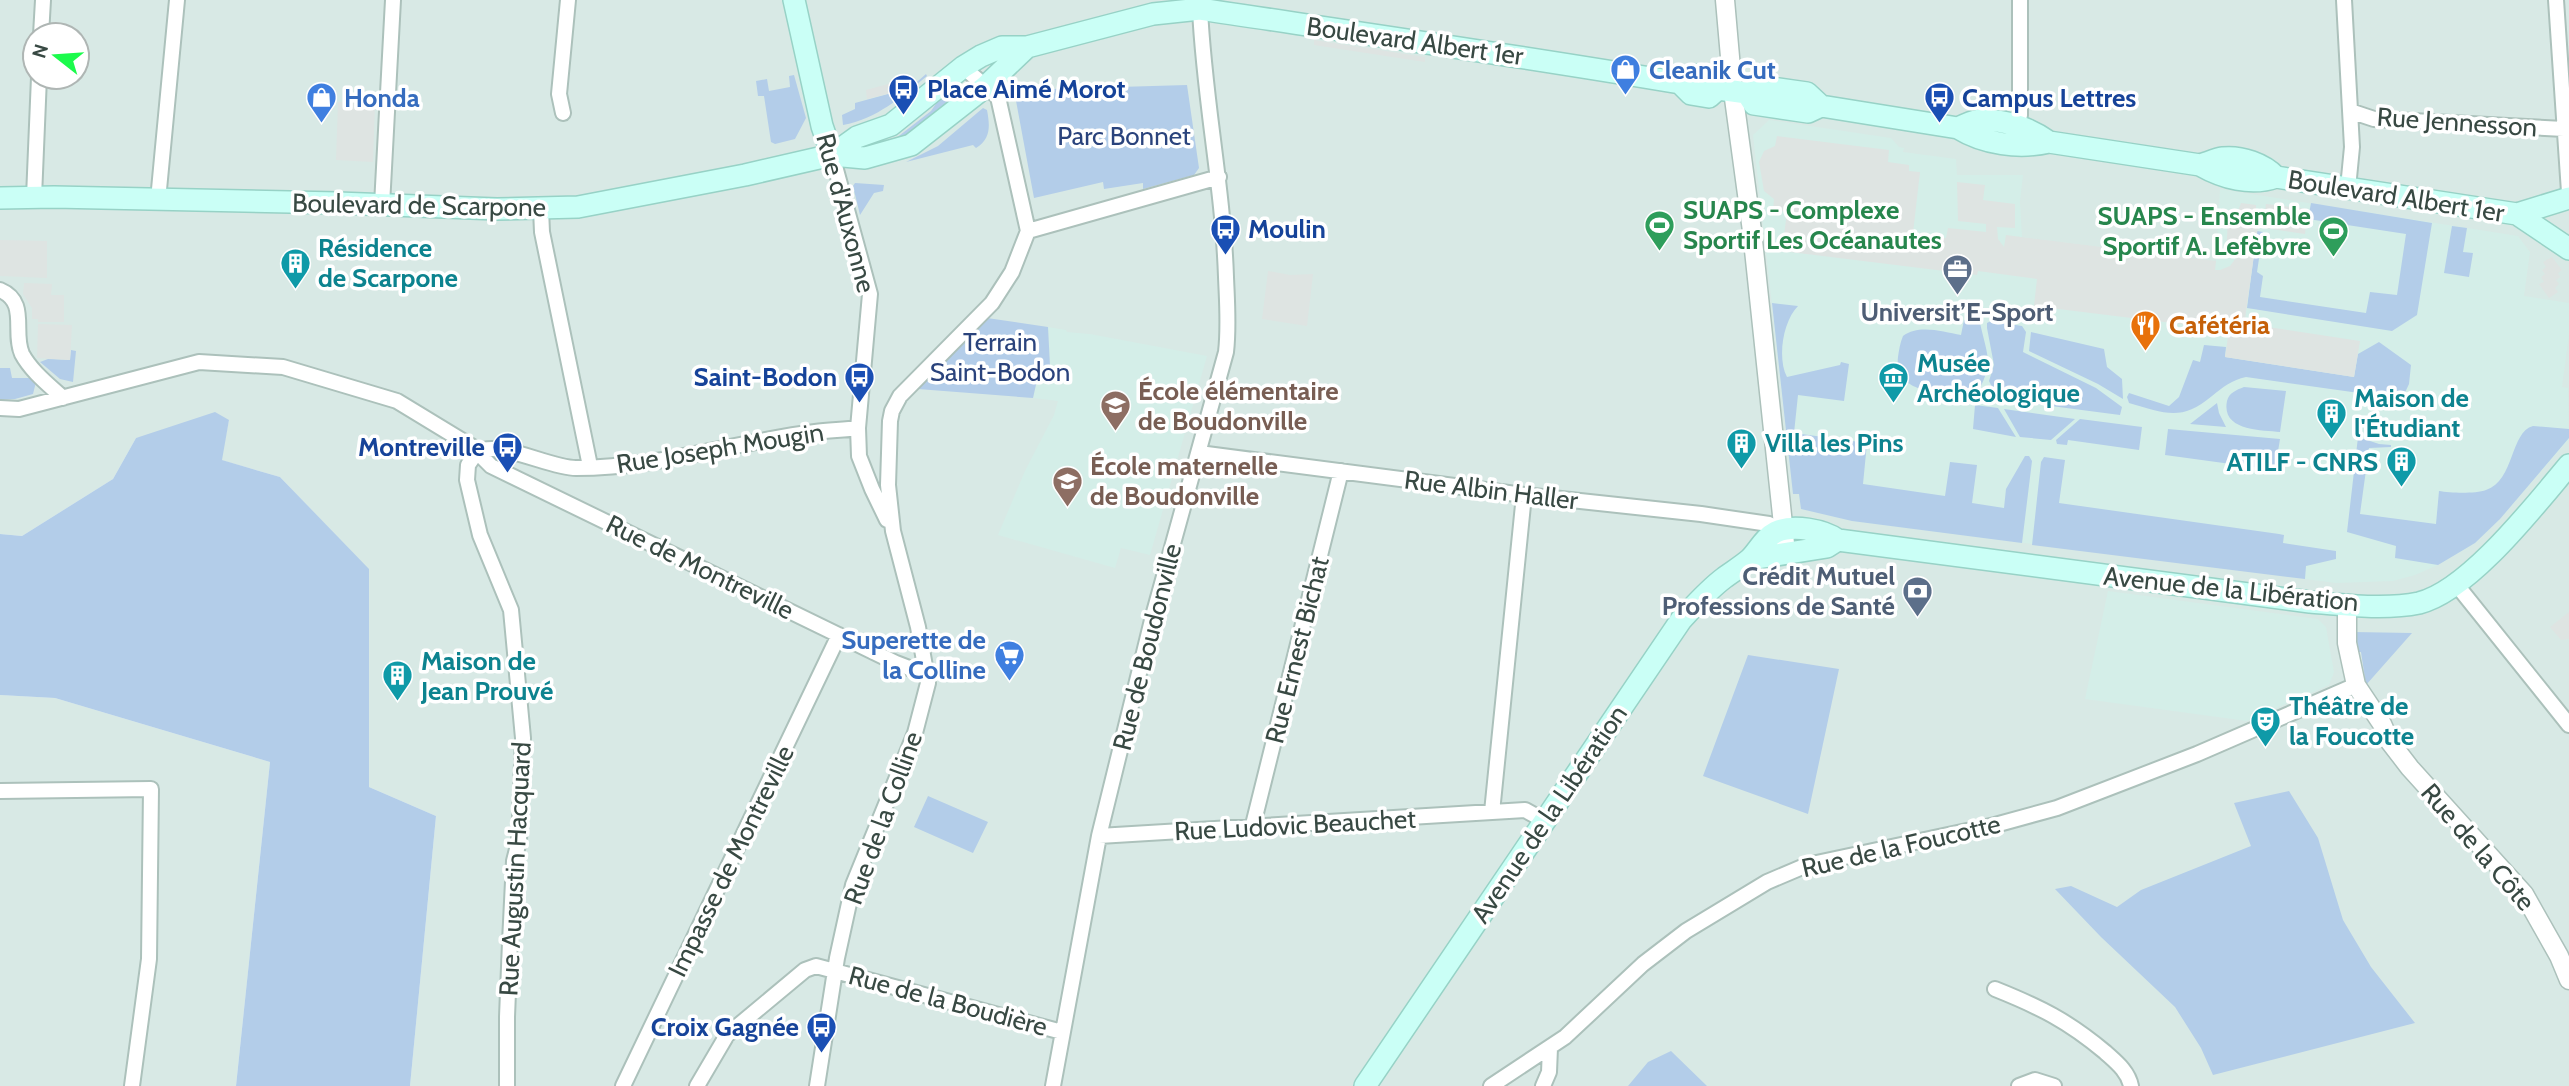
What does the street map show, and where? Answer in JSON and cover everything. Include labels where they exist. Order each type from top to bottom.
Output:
[{"type":"main road","name":"Rue d'Auxonne","points":[[794,0],[822,126],[832,155]]},
{"type":"main road","name":"Boulevard Albert 1er","points":[[1027,47],[1153,14],[1199,5],[1680,83],[1691,94],[1709,97],[1759,86],[1807,93],[1821,106],[1958,128],[1975,138],[2029,147],[2049,142],[2200,165],[2220,176],[2261,182],[2276,177],[2517,214],[2569,249]]},
{"type":"main road","points":[[832,155],[857,138],[878,131],[897,120],[963,67],[981,56],[1002,47],[1027,47]]},
{"type":"main road","points":[[832,155],[865,158],[911,145],[985,86],[1027,47]]},
{"type":"main road","name":"Boulevard Albert 1er","points":[[1958,128],[1979,120],[2034,130],[2049,142]]},
{"type":"main road","name":"Boulevard de Scarpone","points":[[0,198],[541,209],[616,201],[832,155]]},
{"type":"main road","name":"Boulevard Albert 1er","points":[[2517,214],[2569,198]]},
{"type":"main road","name":"Avenue de la Libération","points":[[1366,1086],[1681,620],[1714,586],[1751,558],[1764,541],[1782,530],[1828,533],[1838,540],[2235,592],[2347,604],[2419,603],[2442,594],[2456,584],[2508,535],[2569,465]]},
{"type":"main road","name":"Avenue de la Libération","points":[[1751,558],[1827,547],[1838,540]]},
{"type":"street","points":[[42,21],[43,0]]},
{"type":"street","points":[[158,200],[177,0]]},
{"type":"street","points":[[382,205],[393,0]]},
{"type":"street","points":[[563,113],[559,94],[568,0]]},
{"type":"street","points":[[1725,0],[1733,91],[1749,197],[1786,553]]},
{"type":"street","points":[[2017,126],[2021,115],[2020,0]]},
{"type":"street","points":[[2344,0],[2352,147],[2348,188]]},
{"type":"street","points":[[2556,0],[2569,192]]},
{"type":"street","name":"Rue de Boudonville","points":[[1053,1086],[1099,836],[1150,628],[1227,341],[1223,213],[1199,5]]},
{"type":"street","points":[[893,531],[887,474],[888,436],[896,402],[992,303],[1012,272],[1028,231],[998,97],[963,67]]},
{"type":"street","points":[[34,197],[38,91]]},
{"type":"street","name":"Rue Jennesson","points":[[2350,111],[2374,119],[2564,129]]},
{"type":"street","name":"Rue d'Auxonne","points":[[832,155],[870,294],[858,428],[859,456],[893,531]]},
{"type":"street","points":[[1028,231],[1219,177]]},
{"type":"street","points":[[541,209],[542,232],[590,466]]},
{"type":"street","points":[[0,290],[13,299],[18,311],[20,351],[31,367],[63,398]]},
{"type":"street","points":[[0,408],[19,408],[63,398],[199,362],[283,367],[397,401],[447,430],[477,452]]},
{"type":"street","name":"Rue Joseph Mougin","points":[[477,452],[495,450],[568,467],[640,464],[814,432],[858,428]]},
{"type":"street","name":"Rue de Montreville","points":[[477,452],[491,466],[927,675]]},
{"type":"street","name":"Rue Augustin Hacquard","points":[[477,452],[468,465],[467,480],[480,535],[511,610],[523,738],[520,827],[514,861],[509,967],[508,1086]]},
{"type":"street","name":"Rue Albin Haller","points":[[1199,453],[1524,495],[1701,514],[1769,524],[1782,530]]},
{"type":"street","name":"Rue Ernest Bichat","points":[[1252,829],[1341,471]]},
{"type":"street","points":[[866,475],[887,474]]},
{"type":"street","points":[[1492,812],[1524,495]]},
{"type":"street","name":"Rue de la Colline","points":[[817,1086],[835,970],[853,885],[915,733],[928,687],[918,627],[893,531]]},
{"type":"street","points":[[2456,584],[2569,725]]},
{"type":"street","points":[[2347,604],[2347,643],[2356,685]]},
{"type":"street","name":"Impasse de Montreville","points":[[623,1086],[839,635]]},
{"type":"street","name":"Rue de la Côte","points":[[2356,685],[2382,724],[2390,742],[2410,768],[2524,894],[2569,978]]},
{"type":"street","name":"Rue de la Foucotte","points":[[1491,1086],[1550,1048],[1643,964],[1685,931],[1792,869],[1995,825],[2057,808],[2197,754],[2356,685]]},
{"type":"street","points":[[0,791],[150,789],[149,959],[132,1086]]},
{"type":"street","name":"Rue Ludovic Beauchet","points":[[1099,836],[1252,829],[1525,810],[1545,821]]},
{"type":"street","name":"Rue de la Boudière","points":[[697,1086],[722,1042],[742,1021],[805,970],[816,966],[1062,1032]]},
{"type":"street","points":[[1995,989],[2034,1004],[2076,1028],[2114,1060],[2128,1075],[2131,1086]]},
{"type":"street","points":[[1543,1086],[1549,1072],[1550,1048]]},
{"type":"street","points":[[2019,1086],[2035,1080],[2054,1086]]},
{"type":"shaded area","points":[[0,0],[2569,0],[2569,1086],[410,1086],[436,816],[369,787],[368,569],[280,477],[221,460],[229,420],[136,438],[113,479],[22,536],[0,534]]},
{"type":"shaded area","points":[[1314,40],[1425,57],[1425,62],[1314,45]]},
{"type":"shaded area","points":[[910,78],[911,88],[867,99],[866,90]]},
{"type":"shaded area","points":[[338,102],[375,103],[373,162],[336,160]]},
{"type":"shaded area","points":[[1769,120],[1891,138],[1899,147],[1904,148],[1903,152],[1956,159],[1957,175],[2023,175],[2020,202],[2022,237],[2216,261],[2220,189],[2518,236],[2530,252],[2524,296],[2569,303],[2569,334],[2562,387],[2568,388],[2569,439],[2500,519],[2475,543],[2438,565],[2393,581],[2336,583],[1852,521],[1801,509],[1799,494],[1793,494],[1753,135]]},
{"type":"shaded area","points":[[1777,136],[1889,150],[1888,162],[1909,165],[1909,171],[1920,172],[1913,233],[1946,238],[1948,228],[1986,232],[1986,224],[1958,221],[1957,182],[1985,185],[1983,200],[2015,204],[2015,228],[1997,227],[1998,239],[2004,247],[2006,235],[2216,261],[2215,270],[2220,270],[2230,266],[2236,258],[2237,250],[2226,257],[2228,218],[2238,211],[2241,203],[2256,205],[2256,217],[2264,218],[2266,204],[2308,209],[2305,234],[2258,227],[2243,333],[2247,335],[2248,324],[2360,341],[2354,377],[2225,357],[2229,330],[2034,306],[2037,279],[1978,271],[1977,275],[1782,251],[1787,212],[1773,210],[1774,199],[1764,191],[1759,162],[1764,151],[1775,146]]},
{"type":"shaded area","points":[[0,240],[47,241],[47,278],[0,276]]},
{"type":"shaded area","points":[[2552,257],[2562,270],[2556,280],[2559,284],[2555,288],[2558,292],[2549,298],[2539,284],[2544,282],[2541,277],[2545,274],[2542,270],[2546,267],[2543,262]]},
{"type":"shaded area","points":[[1268,271],[1290,275],[1313,274],[1307,326],[1262,319]]},
{"type":"shaded area","points":[[24,283],[52,284],[51,295],[64,295],[64,322],[38,322],[38,319],[32,319],[32,308],[23,294]]},
{"type":"shaded area","points":[[38,324],[72,325],[70,360],[37,358]]},
{"type":"shaded area","name":"École élémentaire de Boudonville","points":[[1048,327],[1207,356],[1150,555],[1121,548],[1115,568],[998,535],[1058,401],[1033,398],[1040,366],[1050,366]]},
{"type":"shaded area","points":[[2108,591],[2318,619],[2326,627],[2334,672],[2329,685],[2247,721],[2085,699]]},
{"type":"shaded area","points":[[2569,612],[2569,639],[2561,640],[2550,627]]},
{"type":"shaded area","points":[[0,695],[55,698],[270,762],[236,1086],[0,1086]]},
{"type":"green space","points":[[926,74],[927,76],[908,92],[888,106],[867,118],[843,125],[842,115],[855,109],[855,103],[910,88]]},
{"type":"green space","points":[[794,75],[806,118],[795,139],[775,144],[771,142],[764,96],[758,96],[756,81],[767,79],[769,91],[790,87],[789,76]]},
{"type":"green space","name":"Parc Bonnet","points":[[1187,85],[1199,168],[1194,175],[1143,189],[1143,183],[1104,189],[1103,182],[1034,198],[1014,90]]},
{"type":"green space","points":[[942,95],[958,96],[914,134],[882,143],[895,139],[931,111]]},
{"type":"green space","points":[[983,108],[987,110],[988,132],[984,141],[976,148],[973,145],[906,162],[938,146]]},
{"type":"green space","points":[[855,183],[884,185],[883,191],[874,193],[860,215],[853,186]]},
{"type":"green space","points":[[2311,203],[2432,223],[2417,315],[2392,331],[2247,308],[2257,231],[2263,232],[2257,272],[2263,276],[2260,297],[2366,313],[2370,292],[2397,295],[2406,234],[2308,219]]},
{"type":"green space","points":[[2452,226],[2467,228],[2463,252],[2473,253],[2469,277],[2444,273]]},
{"type":"green space","points":[[1772,303],[1798,306],[1785,330],[1783,340],[1782,360],[1787,377],[1840,365],[1841,362],[1849,364],[1844,401],[1798,395],[1794,433],[1867,443],[1863,484],[1945,496],[1950,462],[1977,465],[1972,503],[2004,508],[2006,489],[2025,456],[2029,456],[2032,461],[2022,543],[1852,521],[1801,509],[1799,494],[1793,494]]},
{"type":"green space","name":"Terrain Saint-Bodon","points":[[987,318],[1048,327],[1050,366],[1040,367],[1033,398],[918,389]]},
{"type":"green space","points":[[1964,320],[1980,323],[1987,353],[1985,375],[1976,396],[1938,393],[1913,386],[1904,380],[1899,370],[1898,357],[1903,336],[1916,330],[1961,335]]},
{"type":"green space","points":[[1991,321],[2022,326],[2026,332],[2023,352],[2096,388],[2122,407],[2120,415],[1998,399],[1989,381],[1994,365],[1987,328],[1987,323]]},
{"type":"green space","points":[[2031,332],[2104,349],[2107,367],[2122,379],[2123,399],[2029,351]]},
{"type":"green space","points":[[2379,342],[2411,365],[2409,384],[2402,399],[2246,377],[2232,382],[2201,404],[2182,412],[2153,410],[2129,403],[2127,397],[2129,393],[2169,406],[2179,397],[2193,360],[2200,362],[2204,345],[2226,347],[2225,357],[2354,377],[2358,354]]},
{"type":"green space","points":[[71,350],[76,351],[73,382],[60,379],[40,362],[48,359],[70,360]]},
{"type":"green space","points":[[0,368],[10,368],[12,378],[32,378],[36,382],[33,394],[0,400]]},
{"type":"green space","points":[[2244,387],[2286,391],[2280,432],[2244,427],[2230,418],[2227,411],[2228,398],[2233,392]]},
{"type":"green space","points":[[2217,403],[2226,427],[2190,424]]},
{"type":"green space","points":[[1975,405],[1998,408],[2016,437],[1973,429]]},
{"type":"green space","points":[[2004,409],[2075,419],[2051,440],[2020,437]]},
{"type":"green space","points":[[215,412],[229,420],[222,460],[280,477],[369,569],[369,787],[436,816],[410,1086],[236,1086],[270,762],[55,698],[0,695],[0,534],[22,536],[113,479],[136,438]]},
{"type":"green space","points":[[2080,419],[2142,427],[2139,450],[2068,440],[2067,445],[2057,444],[2056,440]]},
{"type":"green space","points":[[2533,426],[2569,429],[2569,438],[2500,519],[2475,543],[2438,565],[2395,558],[2396,546],[2347,532],[2358,437],[2391,445],[2369,448],[2360,514],[2436,524],[2439,491],[2476,492],[2495,485],[2508,467],[2520,437]]},
{"type":"green space","points":[[2168,429],[2280,439],[2275,470],[2165,455]]},
{"type":"green space","points":[[2044,457],[2065,460],[2059,503],[2284,535],[2283,543],[2336,551],[2336,559],[2306,566],[2305,579],[2032,545],[2041,462]]},
{"type":"green space","points":[[2353,632],[2412,633],[2366,685],[2361,652],[2356,652]]},
{"type":"green space","points":[[1748,655],[1839,669],[1808,814],[1703,776]]},
{"type":"green space","points":[[2289,791],[2318,838],[2343,920],[2371,967],[2415,1023],[2213,1075],[2201,1048],[2175,1007],[2055,889],[2071,886],[2117,907],[2141,890],[2251,846],[2234,803]]},
{"type":"green space","points":[[928,796],[988,822],[973,853],[914,827]]},
{"type":"green space","points":[[1671,1051],[1707,1086],[1628,1086],[1648,1062]]},
{"type":"place","name":"Cleanik Cut","points":[[1626,97]]},
{"type":"place","name":"Place Aimé Morot","points":[[904,116]]},
{"type":"place","name":"Honda","points":[[321,125]]},
{"type":"place","name":"Campus Lettres","points":[[1939,125]]},
{"type":"place","name":"SUAPS - Complexe Sportif Les Océanautes","points":[[1660,252]]},
{"type":"place","name":"Moulin","points":[[1225,256]]},
{"type":"place","name":"SUAPS - Ensemble Sportif A. Lefèbvre","points":[[2334,258]]},
{"type":"place","name":"Résidence de Scarpone","points":[[295,290]]},
{"type":"place","name":"Universit’E-Sport","points":[[1957,296]]},
{"type":"place","name":"Cafétéria","points":[[2146,352]]},
{"type":"place","name":"Saint-Bodon","points":[[860,404]]},
{"type":"place","name":"Musée Archéologique","points":[[1894,405]]},
{"type":"place","name":"École élémentaire de Boudonville","points":[[1115,433]]},
{"type":"place","name":"Maison de l'Étudiant","points":[[2331,440]]},
{"type":"place","name":"Villa les Pins","points":[[1742,470]]},
{"type":"place","name":"Montreville","points":[[508,474]]},
{"type":"place","name":"ATILF - CNRS","points":[[2401,489]]},
{"type":"place","name":"École maternelle de Boudonville","points":[[1067,508]]},
{"type":"place","name":"Crédit Mutuel Professions de Santé","points":[[1918,618]]},
{"type":"place","name":"Superette de la Colline","points":[[1009,682]]},
{"type":"place","name":"Maison de Jean Prouvé","points":[[398,703]]},
{"type":"place","name":"Théâtre de la Foucotte","points":[[2266,748]]},
{"type":"place","name":"Croix Gagnée","points":[[822,1054]]}]
